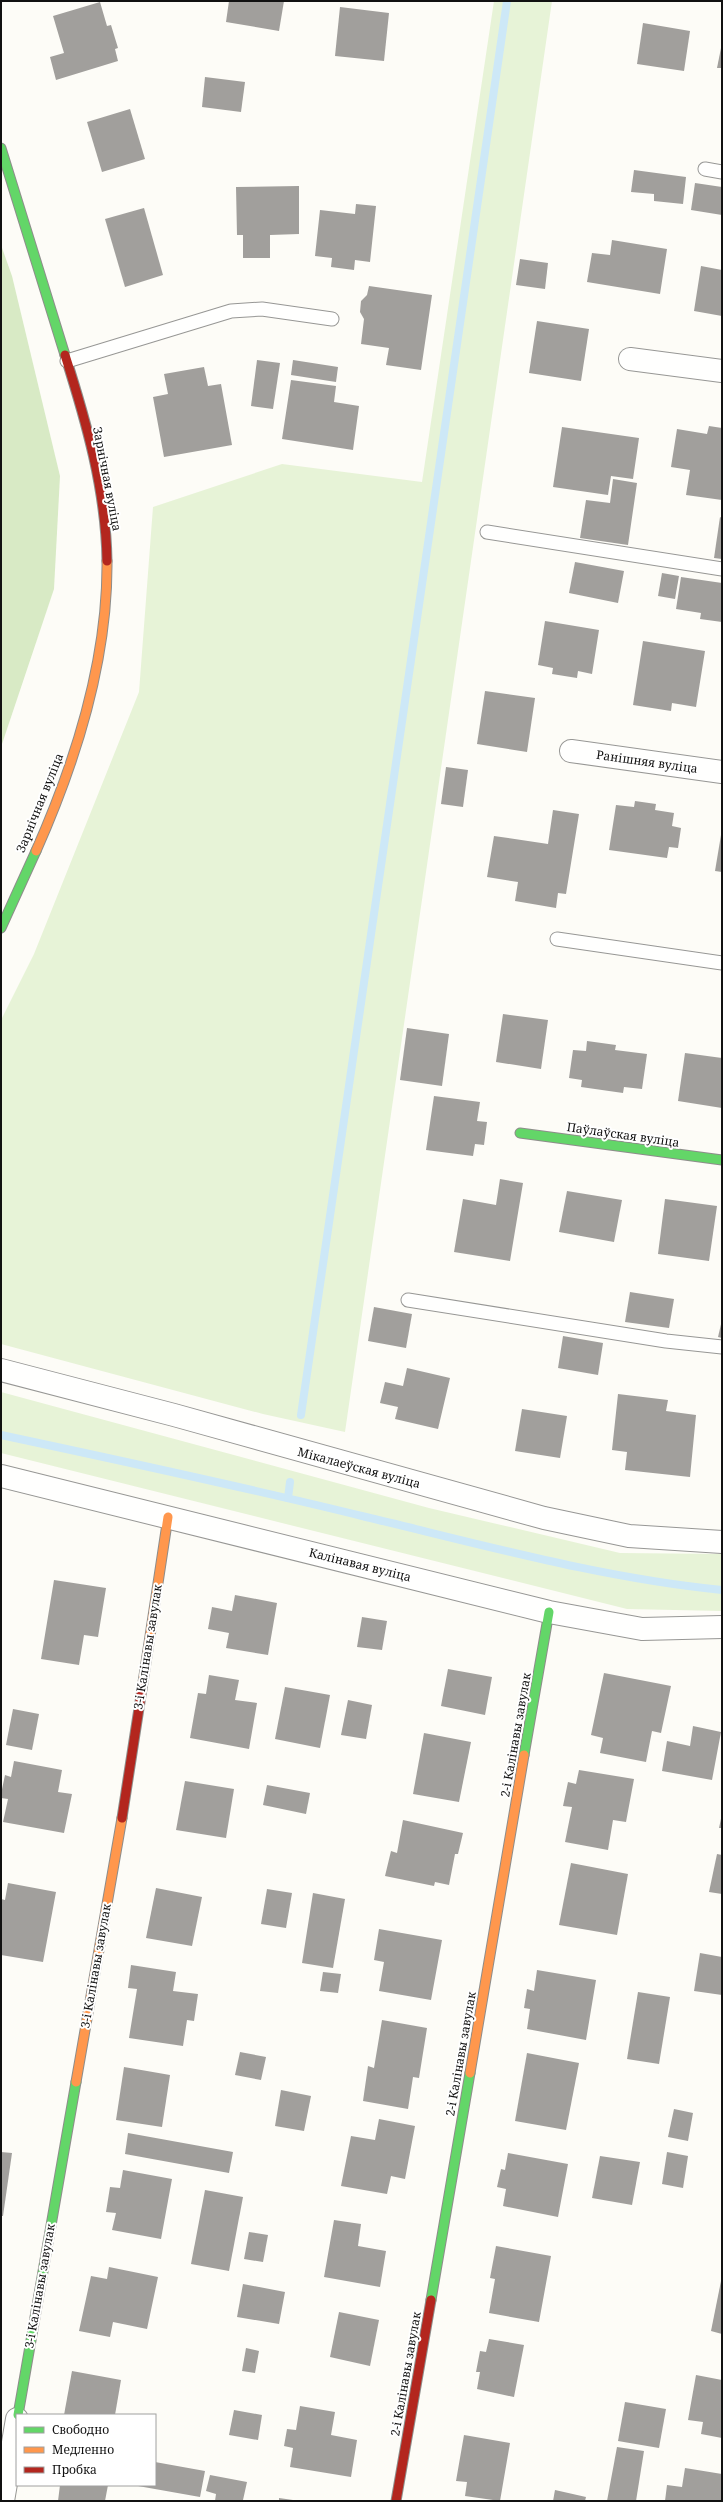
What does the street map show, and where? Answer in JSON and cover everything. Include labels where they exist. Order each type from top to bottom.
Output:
[{"type":"street","name":"Зарнічная вуліца","points":[[1,148],[82,412],[101,499],[106,538],[107,577],[104,616],[98,658],[87,708],[70,762],[1,928]]},
{"type":"street","points":[[630,359],[722,371]]},
{"type":"street","name":"Ранішняя вуліца","points":[[571,751],[722,772]]},
{"type":"street","name":"Паўлаўская вуліца","points":[[520,1133],[722,1160]]},
{"type":"street","name":"Мікалаеўская вуліца","points":[[1,1370],[174,1415],[544,1518],[629,1536],[722,1542]]},
{"type":"street","name":"Калінавая вуліца","points":[[1,1476],[549,1612],[642,1629],[722,1627]]},
{"type":"street","name":"3-і Калінавы завулак","points":[[18,2414],[128,1781],[168,1517]]},
{"type":"street","name":"2-і Калінавы завулак","points":[[396,2501],[549,1612]]},
{"type":"street","points":[[3,2501],[16,2424]]},
{"type":"lane","points":[[705,169],[722,172]]},
{"type":"lane","points":[[67,361],[231,311],[262,309],[332,319]]},
{"type":"lane","points":[[488,532],[722,569]]},
{"type":"lane","points":[[557,939],[722,963]]},
{"type":"lane","points":[[408,1300],[666,1341],[722,1347]]},
{"type":"green space","points":[[494,1],[552,1],[345,1432],[263,1414],[1,1344],[1,1020],[34,954],[139,692],[153,507],[282,464],[422,482]]},
{"type":"green space","points":[[1,245],[12,276],[60,476],[54,589],[1,747]]},
{"type":"green space","points":[[1,1392],[429,1508],[620,1553],[722,1554],[722,1611],[627,1609],[1,1453]]},
{"type":"building","points":[[229,1],[284,1],[279,31],[226,22]]},
{"type":"building","points":[[100,2],[107,26],[111,25],[118,48],[115,49],[118,61],[56,80],[50,57],[64,53],[53,16]]},
{"type":"building","points":[[340,7],[389,13],[384,61],[335,56]]},
{"type":"building","points":[[643,23],[690,31],[684,71],[637,64]]},
{"type":"building","points":[[722,43],[722,68],[717,68]]},
{"type":"building","points":[[205,77],[245,82],[241,112],[202,107]]},
{"type":"building","points":[[130,109],[145,159],[102,172],[87,122]]},
{"type":"building","points":[[634,170],[686,177],[683,204],[654,201],[654,194],[631,192]]},
{"type":"building","points":[[695,183],[722,187],[722,215],[691,210]]},
{"type":"building","points":[[299,186],[299,234],[270,235],[270,258],[243,258],[243,235],[237,235],[236,187]]},
{"type":"building","points":[[356,204],[376,206],[370,262],[355,260],[354,270],[331,267],[332,258],[315,256],[320,210],[355,214]]},
{"type":"building","points":[[144,208],[163,275],[125,287],[105,219]]},
{"type":"building","points":[[612,240],[667,249],[660,294],[587,282],[592,253],[610,255]]},
{"type":"building","points":[[520,259],[548,263],[545,289],[516,285]]},
{"type":"building","points":[[701,266],[722,270],[722,316],[694,311]]},
{"type":"building","points":[[369,286],[432,295],[421,370],[386,365],[389,348],[361,344],[364,319],[360,312],[361,301],[367,295]]},
{"type":"building","points":[[537,321],[589,329],[581,381],[529,373]]},
{"type":"building","points":[[257,360],[280,363],[273,409],[251,406]]},
{"type":"building","points":[[293,360],[338,367],[336,382],[291,375]]},
{"type":"building","points":[[204,367],[208,386],[221,384],[232,445],[164,457],[153,397],[168,394],[164,374]]},
{"type":"building","points":[[291,380],[336,386],[334,402],[359,406],[353,450],[282,439]]},
{"type":"building","points":[[709,426],[722,428],[722,500],[686,495],[690,470],[671,467],[677,429],[707,434]]},
{"type":"building","points":[[562,427],[639,438],[633,479],[611,476],[608,495],[553,487]]},
{"type":"building","points":[[613,479],[637,483],[628,545],[580,538],[586,500],[610,503]]},
{"type":"building","points":[[720,517],[722,518],[722,559],[714,558]]},
{"type":"building","points":[[575,562],[624,571],[618,603],[569,593]]},
{"type":"building","points":[[662,573],[679,576],[675,599],[658,596]]},
{"type":"building","points":[[681,577],[722,583],[722,622],[700,619],[701,613],[676,609]]},
{"type":"building","points":[[545,621],[599,630],[592,674],[578,671],[577,678],[552,674],[553,668],[538,665]]},
{"type":"building","points":[[643,641],[705,651],[696,707],[672,703],[671,711],[633,705]]},
{"type":"building","points":[[485,691],[535,698],[527,752],[477,744]]},
{"type":"building","points":[[446,767],[468,770],[463,807],[441,804]]},
{"type":"building","points":[[635,801],[656,804],[655,810],[674,813],[672,826],[681,828],[678,848],[669,847],[667,858],[609,850],[616,805],[634,807]]},
{"type":"building","points":[[553,810],[579,814],[566,894],[558,893],[556,908],[515,901],[518,882],[487,877],[494,836],[548,844]]},
{"type":"building","points":[[722,829],[722,872],[715,871]]},
{"type":"building","points":[[503,1014],[548,1020],[541,1069],[496,1062]]},
{"type":"building","points":[[407,1028],[449,1034],[442,1086],[400,1080]]},
{"type":"building","points":[[587,1041],[616,1045],[615,1050],[647,1054],[642,1089],[624,1087],[623,1093],[581,1087],[582,1080],[569,1078],[573,1050],[586,1051]]},
{"type":"building","points":[[685,1053],[722,1058],[722,1108],[678,1101]]},
{"type":"building","points":[[434,1096],[480,1102],[477,1121],[487,1122],[484,1145],[475,1144],[473,1156],[426,1150]]},
{"type":"building","points":[[500,1179],[523,1183],[510,1261],[454,1252],[463,1199],[496,1205]]},
{"type":"building","points":[[567,1191],[622,1200],[614,1242],[559,1232]]},
{"type":"building","points":[[665,1199],[717,1206],[709,1261],[658,1254]]},
{"type":"building","points":[[630,1292],[674,1299],[669,1328],[625,1322]]},
{"type":"building","points":[[374,1307],[412,1314],[406,1348],[368,1341]]},
{"type":"building","points":[[722,1320],[722,1338],[718,1337]]},
{"type":"building","points":[[563,1336],[603,1343],[598,1375],[558,1368]]},
{"type":"building","points":[[407,1368],[450,1378],[438,1429],[395,1419],[398,1407],[380,1403],[385,1382],[403,1386]]},
{"type":"building","points":[[618,1394],[668,1400],[666,1411],[696,1415],[690,1477],[625,1470],[627,1452],[612,1450]]},
{"type":"building","points":[[522,1409],[567,1416],[560,1458],[515,1451]]},
{"type":"building","points":[[54,1580],[106,1588],[98,1637],[84,1635],[79,1665],[41,1659]]},
{"type":"building","points":[[235,1595],[277,1603],[268,1655],[226,1648],[229,1633],[208,1629],[212,1607],[232,1611]]},
{"type":"building","points":[[362,1617],[387,1621],[382,1650],[357,1647]]},
{"type":"building","points":[[448,1669],[492,1677],[485,1715],[441,1706]]},
{"type":"building","points":[[604,1673],[671,1686],[661,1733],[652,1731],[646,1762],[600,1753],[603,1738],[591,1735]]},
{"type":"building","points":[[209,1675],[239,1680],[235,1700],[257,1703],[249,1749],[190,1738],[198,1693],[206,1694]]},
{"type":"building","points":[[285,1687],[330,1695],[320,1748],[275,1739]]},
{"type":"building","points":[[348,1700],[372,1705],[366,1739],[341,1735]]},
{"type":"building","points":[[13,1709],[39,1714],[32,1750],[6,1745]]},
{"type":"building","points":[[693,1726],[721,1732],[712,1780],[662,1771],[667,1741],[690,1746]]},
{"type":"building","points":[[424,1733],[471,1742],[459,1802],[413,1794]]},
{"type":"building","points":[[14,1761],[62,1770],[58,1792],[72,1794],[64,1833],[3,1822],[8,1799],[1,1798],[1,1794],[5,1775],[11,1777]]},
{"type":"building","points":[[579,1770],[634,1779],[626,1822],[613,1820],[608,1850],[565,1842],[572,1807],[563,1806],[568,1782],[576,1784]]},
{"type":"building","points":[[185,1781],[234,1789],[226,1838],[176,1830]]},
{"type":"building","points":[[267,1785],[310,1793],[306,1814],[263,1805]]},
{"type":"building","points":[[722,1814],[722,1828],[719,1828]]},
{"type":"building","points":[[403,1820],[463,1833],[458,1854],[455,1854],[449,1885],[435,1882],[434,1886],[385,1876],[391,1851],[397,1853]]},
{"type":"building","points":[[717,1854],[722,1855],[722,1894],[709,1892]]},
{"type":"building","points":[[571,1863],[628,1874],[617,1935],[559,1925]]},
{"type":"building","points":[[8,1883],[56,1892],[43,1962],[1,1955],[1,1899],[5,1900]]},
{"type":"building","points":[[156,1888],[202,1897],[192,1946],[146,1938]]},
{"type":"building","points":[[267,1889],[292,1893],[286,1928],[261,1924]]},
{"type":"building","points":[[313,1893],[345,1899],[333,1968],[302,1963]]},
{"type":"building","points":[[379,1929],[442,1940],[431,2000],[379,1991],[384,1962],[374,1960]]},
{"type":"building","points":[[700,1953],[722,1957],[722,1995],[694,1991]]},
{"type":"building","points":[[131,1965],[176,1972],[173,1991],[198,1994],[194,2021],[187,2020],[183,2046],[129,2038],[137,1989],[128,1988]]},
{"type":"building","points":[[537,1970],[596,1980],[586,2040],[527,2029],[530,2009],[524,2008],[527,1989],[534,1991]]},
{"type":"building","points":[[323,1972],[341,1974],[338,1993],[320,1991]]},
{"type":"building","points":[[638,1992],[670,1997],[659,2064],[627,2059]]},
{"type":"building","points":[[382,2020],[427,2028],[419,2078],[413,2077],[408,2109],[363,2101],[368,2066],[374,2068]]},
{"type":"building","points":[[240,2052],[266,2057],[261,2080],[235,2075]]},
{"type":"building","points":[[527,2053],[579,2063],[566,2130],[515,2121]]},
{"type":"building","points":[[124,2067],[170,2075],[162,2127],[116,2120]]},
{"type":"building","points":[[281,2090],[311,2096],[304,2131],[275,2126]]},
{"type":"building","points":[[674,2109],[693,2113],[688,2141],[668,2137]]},
{"type":"building","points":[[379,2119],[415,2126],[405,2179],[391,2176],[387,2194],[341,2186],[351,2136],[375,2140]]},
{"type":"building","points":[[128,2133],[233,2152],[229,2173],[125,2154]]},
{"type":"building","points":[[1,2152],[12,2153],[3,2216],[1,2216]]},
{"type":"building","points":[[667,2152],[688,2156],[683,2188],[662,2184]]},
{"type":"building","points":[[508,2153],[568,2164],[558,2217],[503,2206],[506,2189],[497,2187],[501,2169],[505,2170]]},
{"type":"building","points":[[600,2156],[640,2162],[632,2205],[592,2198]]},
{"type":"building","points":[[123,2170],[172,2179],[161,2239],[112,2230],[116,2213],[106,2212],[110,2187],[120,2188]]},
{"type":"building","points":[[205,2190],[243,2197],[229,2271],[191,2264]]},
{"type":"building","points":[[334,2220],[361,2224],[358,2246],[386,2251],[380,2287],[324,2277]]},
{"type":"building","points":[[249,2232],[268,2235],[263,2262],[244,2259]]},
{"type":"building","points":[[496,2246],[551,2256],[539,2322],[489,2313],[495,2279],[490,2278]]},
{"type":"building","points":[[109,2267],[158,2277],[147,2329],[113,2322],[110,2337],[79,2331],[91,2276],[107,2279]]},
{"type":"building","points":[[722,2276],[722,2334],[711,2331]]},
{"type":"building","points":[[243,2284],[285,2292],[279,2324],[237,2317]]},
{"type":"building","points":[[339,2312],[379,2320],[370,2366],[330,2357]]},
{"type":"building","points":[[489,2339],[524,2345],[514,2397],[477,2389],[480,2372],[476,2372],[480,2351],[486,2352]]},
{"type":"building","points":[[246,2348],[259,2351],[255,2373],[242,2371]]},
{"type":"building","points":[[72,2371],[121,2380],[115,2414],[64,2414]]},
{"type":"building","points":[[696,2375],[722,2380],[722,2438],[701,2434],[703,2422],[688,2420]]},
{"type":"building","points":[[625,2402],[666,2409],[659,2448],[618,2441]]},
{"type":"building","points":[[300,2406],[335,2412],[331,2435],[357,2440],[351,2477],[290,2467],[293,2448],[284,2446],[287,2429],[296,2430]]},
{"type":"building","points":[[234,2410],[262,2415],[258,2440],[229,2435]]},
{"type":"building","points":[[464,2435],[510,2443],[500,2501],[465,2496],[467,2482],[456,2481]]},
{"type":"building","points":[[617,2447],[644,2451],[636,2501],[607,2501]]},
{"type":"building","points":[[156,2462],[205,2471],[200,2497],[138,2486],[156,2486]]},
{"type":"building","points":[[685,2468],[722,2474],[722,2501],[665,2501],[667,2485],[682,2487]]},
{"type":"building","points":[[210,2475],[247,2482],[243,2500],[215,2501],[216,2494],[206,2491]]},
{"type":"building","points":[[60,2486],[108,2486],[105,2501],[58,2501]]},
{"type":"building","points":[[555,2490],[586,2497],[585,2501],[553,2501]]},
{"type":"building","points":[[279,2498],[293,2500],[293,2501],[279,2501]]},
{"type":"waterway","points":[[301,1415],[507,1]]},
{"type":"waterway","points":[[1,1435],[275,1495],[543,1560],[677,1585],[722,1590]]},
{"type":"waterway","points":[[288,1498],[290,1482]]},
{"type":"traffic: fast","points":[[1,148],[65,355]]},
{"type":"traffic: fast","points":[[1,928],[36,851]]},
{"type":"traffic: fast","points":[[520,1133],[722,1160]]},
{"type":"traffic: fast","points":[[524,1755],[549,1612]]},
{"type":"traffic: fast","points":[[431,2300],[470,2073]]},
{"type":"traffic: fast","points":[[18,2414],[76,2082]]},
{"type":"traffic: slow","points":[[36,851],[64,782],[87,710],[96,673],[102,636],[106,598],[107,561]]},
{"type":"traffic: slow","points":[[142,1689],[168,1517]]},
{"type":"traffic: slow","points":[[470,2073],[524,1755]]},
{"type":"traffic: slow","points":[[76,2082],[122,1818]]},
{"type":"traffic: jam","points":[[65,355],[94,456],[103,508],[107,561]]},
{"type":"traffic: jam","points":[[122,1818],[142,1689]]},
{"type":"traffic: jam","points":[[396,2501],[431,2300]]}]
